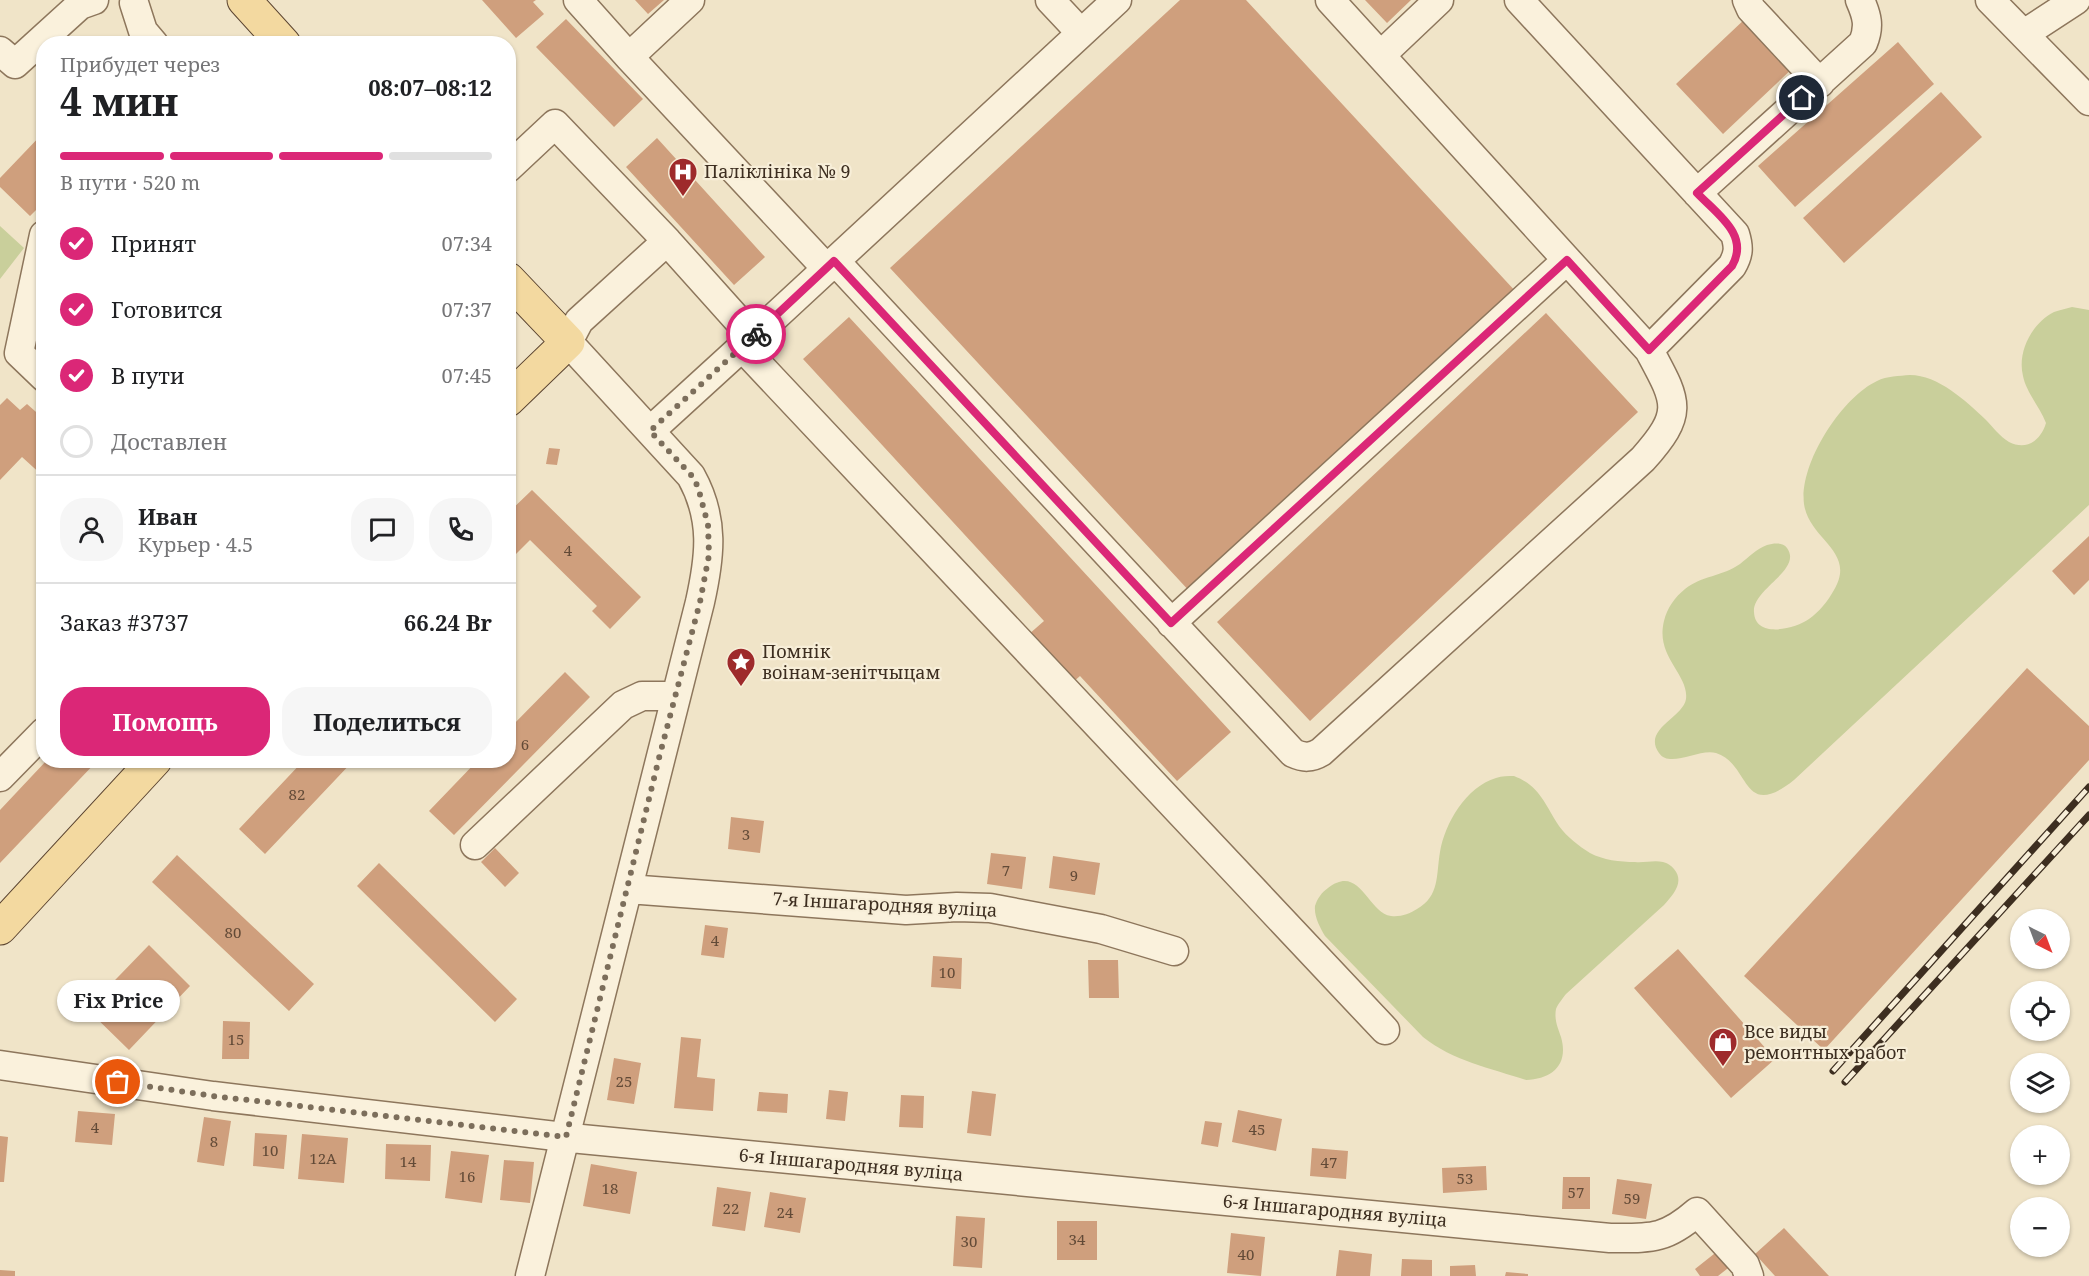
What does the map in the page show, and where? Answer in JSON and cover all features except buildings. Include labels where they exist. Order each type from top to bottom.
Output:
[{"type":"main road","points":[[244,0],[277,36]]},
{"type":"main road","points":[[516,287],[568,342],[516,392]]},
{"type":"main road","points":[[0,928],[148,768]]},
{"type":"street","points":[[46,36],[80,5],[94,0]]},
{"type":"street","points":[[578,0],[629,57],[831,265],[1293,753],[1302,758],[1313,757],[1321,752],[1643,459],[1668,427],[1672,410],[1670,389],[1649,350],[1330,0]]},
{"type":"street","points":[[629,57],[690,0]]},
{"type":"street","points":[[1050,0],[1081,33]]},
{"type":"street","points":[[650,431],[1117,0]]},
{"type":"street","points":[[1381,56],[1439,0]]},
{"type":"street","points":[[1519,0],[1735,234],[1738,256],[1732,266],[1649,350]]},
{"type":"street","points":[[1748,0],[1750,9],[1820,83]]},
{"type":"street","points":[[1697,193],[1863,43],[1868,31],[1868,17],[1860,0]]},
{"type":"street","points":[[1990,0],[2089,101]]},
{"type":"street","points":[[2024,34],[2076,0]]},
{"type":"street","points":[[130,1],[147,36]]},
{"type":"street","points":[[0,51],[15,64],[36,45]]},
{"type":"street","points":[[516,161],[555,124],[666,242],[748,342],[1386,1030]]},
{"type":"street","points":[[530,1276],[700,602],[709,555],[708,525],[702,498],[692,476],[568,342],[579,321],[666,242]]},
{"type":"street","points":[[1171,623],[1567,260]]},
{"type":"street","points":[[36,272],[19,352],[36,369]]},
{"type":"street","points":[[475,844],[622,705],[642,696],[675,696]]},
{"type":"street","points":[[0,777],[36,740]]},
{"type":"street","name":"7-я Іншагародняя вуліца","points":[[628,889],[906,910],[990,908],[1101,929],[1174,951]]},
{"type":"street","name":"6-я Іншагародняя вуліца","points":[[0,1065],[213,1096],[566,1137],[1610,1238],[1640,1238],[1668,1234],[1697,1212],[1745,1265],[1749,1276]]},
{"type":"green space","points":[[0,226],[24,248],[0,279]]},
{"type":"green space","points":[[2072,307],[2089,310],[2089,505],[1794,780],[1777,791],[1764,795],[1755,793],[1736,768],[1716,753],[1701,753],[1670,759],[1659,753],[1655,745],[1659,730],[1678,712],[1686,699],[1683,681],[1668,655],[1662,634],[1667,612],[1681,592],[1698,581],[1733,568],[1756,551],[1775,543],[1785,546],[1790,556],[1783,572],[1761,595],[1756,604],[1754,612],[1761,626],[1777,629],[1803,623],[1820,610],[1834,590],[1840,577],[1840,565],[1836,555],[1808,516],[1804,504],[1804,488],[1815,452],[1825,434],[1850,402],[1863,390],[1881,379],[1920,376],[1951,390],[2009,442],[2022,445],[2032,442],[2041,434],[2046,423],[2023,376],[2024,348],[2033,331],[2046,317]]},
{"type":"green space","points":[[1514,776],[1536,791],[1562,830],[1590,853],[1618,861],[1663,862],[1673,868],[1678,879],[1676,888],[1664,905],[1562,999],[1556,1013],[1563,1047],[1560,1063],[1556,1069],[1544,1077],[1526,1080],[1459,1058],[1423,1037],[1325,936],[1315,910],[1317,901],[1326,890],[1339,882],[1348,881],[1356,885],[1383,913],[1398,916],[1417,909],[1430,898],[1436,884],[1440,852],[1447,829],[1466,798],[1475,789],[1498,777]]},
{"type":"railway","points":[[1833,1071],[2089,787]]},
{"type":"railway","points":[[1845,1082],[2089,815]]},
{"type":"way so far","points":[[118,1082],[213,1096],[566,1137],[659,758],[700,602],[709,555],[708,525],[698,487],[692,476],[650,431],[756,334]]},
{"type":"place","name":"Паліклініка № 9","points":[[683,198]]},
{"type":"place","name":"Помнік воінам-зенітчыцам","points":[[741,688]]},
{"type":"place","name":"Все виды ремонтных работ","points":[[1723,1068]]},
{"type":"place","name":"Fix Price","points":[[118,1082]]},
{"type":"route","points":[[756,334],[834,261],[1171,623],[1567,260],[1649,350],[1732,266],[1738,256],[1735,234],[1697,193],[1802,98]]}]
